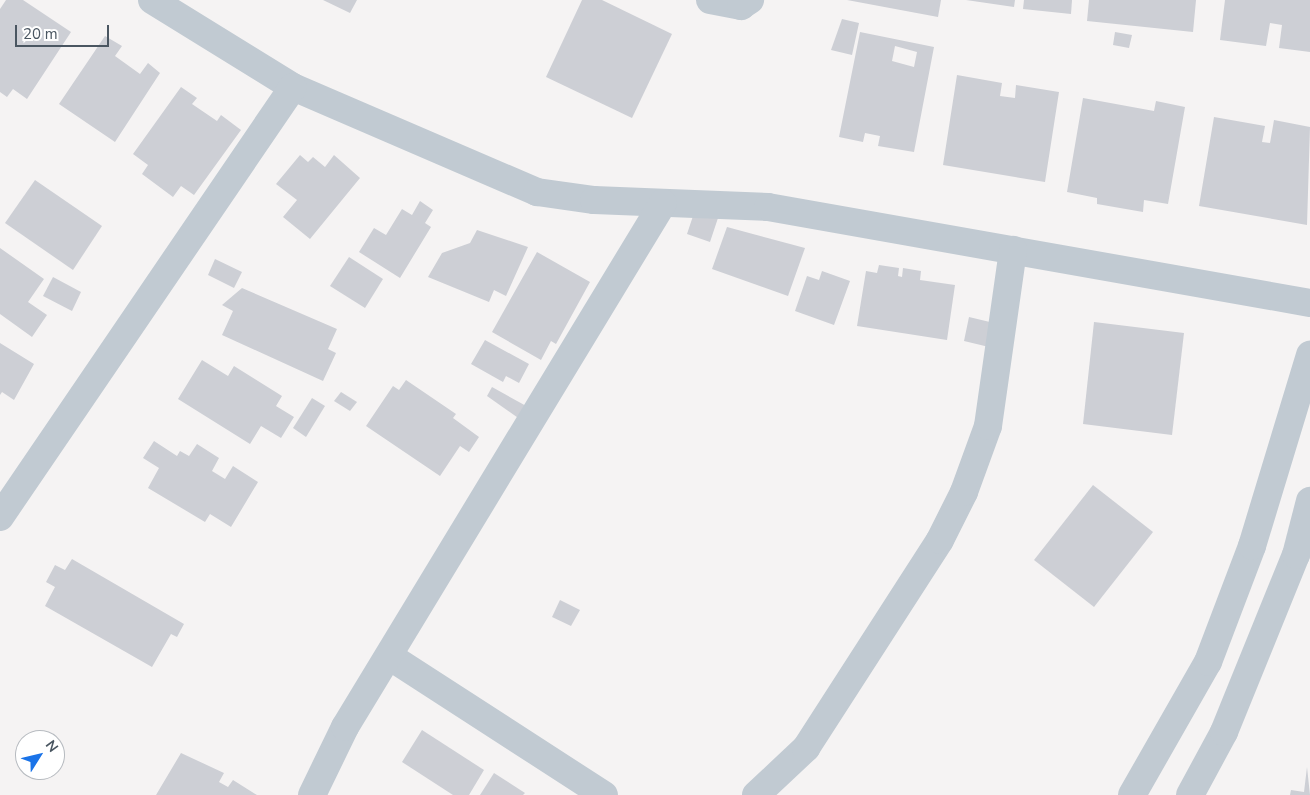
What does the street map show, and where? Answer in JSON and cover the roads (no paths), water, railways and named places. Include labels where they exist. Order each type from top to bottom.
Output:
[{"type":"street","points":[[152,0],[293,87],[537,192],[663,203],[768,207],[1310,303]]},
{"type":"street","points":[[710,0],[741,6],[750,0]]},
{"type":"street","points":[[0,517],[293,87]]},
{"type":"street","points":[[312,795],[345,727],[663,203]]},
{"type":"street","points":[[756,795],[806,748],[940,540],[964,492],[988,426],[1013,250]]},
{"type":"street","points":[[1132,795],[1208,662],[1252,546],[1310,355]]},
{"type":"street","points":[[1190,795],[1224,732],[1282,590],[1310,502]]},
{"type":"street","points":[[389,656],[604,795]]}]
